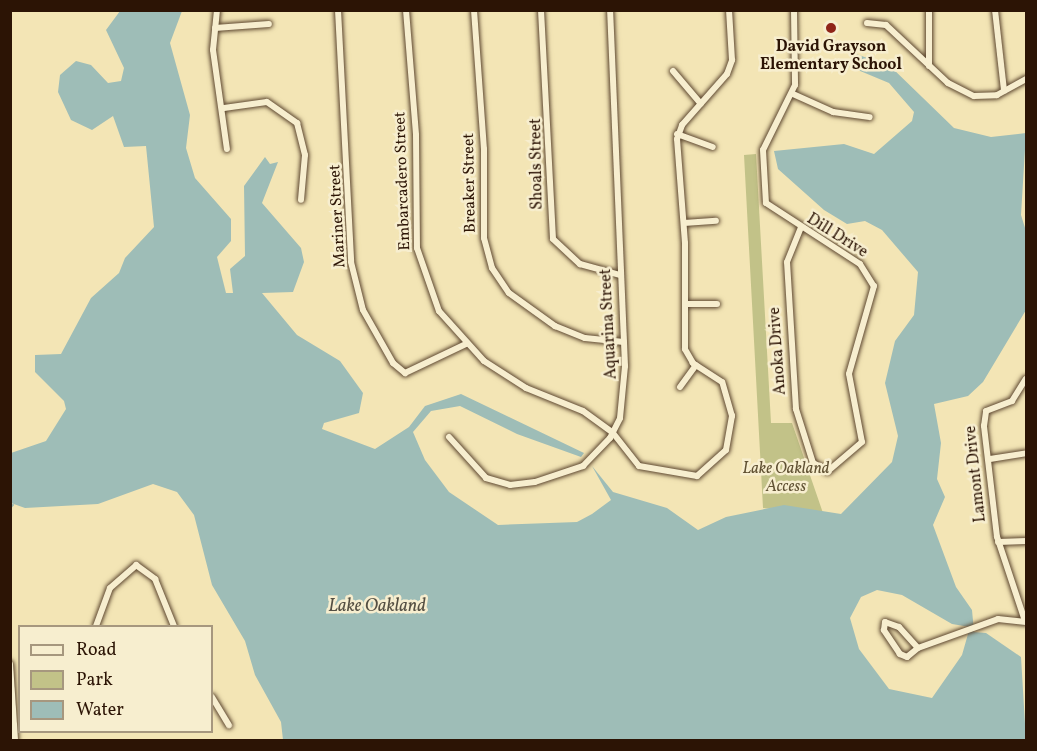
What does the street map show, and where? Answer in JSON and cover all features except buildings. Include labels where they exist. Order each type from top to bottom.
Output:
[{"type":"street","points":[[217,10],[214,65],[224,108],[227,149]]},
{"type":"street","name":"Mariner Street","points":[[338,10],[351,262],[363,310],[393,363],[405,374],[465,344]]},
{"type":"street","name":"Embarcadero Street","points":[[406,10],[416,135],[417,248],[428,292],[465,344],[526,388],[583,411],[613,433],[639,466],[692,476],[707,471],[726,450],[732,416],[722,382],[696,365]]},
{"type":"street","name":"Breaker Street","points":[[474,10],[484,148],[484,238],[492,268],[509,293],[555,326],[585,338],[624,342]]},
{"type":"street","name":"Shoals Street","points":[[541,10],[553,238],[580,264],[620,274]]},
{"type":"street","name":"Aquarina Street","points":[[449,437],[480,474],[510,485],[578,469],[613,433],[624,405],[624,342],[610,10]]},
{"type":"street","points":[[680,387],[696,365],[686,349],[684,223],[678,134],[700,104],[722,81],[732,60],[729,10]]},
{"type":"street","name":"Dill Drive","points":[[794,10],[793,94],[763,150],[762,179],[769,207],[860,264],[874,285],[849,374],[862,442],[835,467],[818,470]]},
{"type":"street","points":[[928,66],[929,10]]},
{"type":"street","points":[[995,10],[1004,90]]},
{"type":"street","points":[[867,23],[886,25],[928,66],[974,96],[1004,90],[1026,79]]},
{"type":"street","points":[[215,28],[269,24]]},
{"type":"street","points":[[673,71],[700,104]]},
{"type":"street","points":[[793,94],[832,112],[870,117]]},
{"type":"street","points":[[224,108],[267,102],[297,123],[305,155],[301,200]]},
{"type":"street","points":[[678,134],[713,147]]},
{"type":"street","points":[[684,223],[716,221]]},
{"type":"street","name":"Anoka Drive","points":[[801,228],[787,262],[794,387],[798,424],[818,470]]},
{"type":"street","points":[[686,304],[717,304]]},
{"type":"street","name":"Lamont Drive","points":[[1026,379],[1019,395],[984,414],[998,542],[1026,621]]},
{"type":"street","points":[[990,459],[1026,453]]},
{"type":"street","points":[[998,542],[1026,541]]},
{"type":"street","points":[[97,625],[110,588],[133,565],[145,568],[155,579],[173,625]]},
{"type":"street","points":[[918,648],[899,627],[885,622],[884,630],[900,654],[907,657],[918,648],[998,619],[1026,621]]},
{"type":"street","points":[[10,664],[16,688],[12,699],[15,741]]},
{"type":"street","points":[[213,699],[228,725]]},
{"type":"green space","name":"Lake Oakland Access","points":[[756,154],[771,423],[792,423],[823,513],[763,508],[744,155]]},
{"type":"water","name":"Lake Oakland","points":[[120,11],[182,11],[170,43],[190,115],[186,148],[195,178],[231,219],[231,241],[217,257],[226,293],[233,293],[230,269],[245,256],[244,186],[265,157],[270,164],[278,162],[262,203],[301,248],[304,262],[293,292],[262,293],[297,335],[340,361],[363,393],[359,413],[324,423],[322,429],[375,449],[409,427],[425,406],[461,394],[584,453],[581,457],[517,434],[460,406],[431,411],[413,432],[425,460],[449,492],[498,525],[577,522],[592,514],[611,500],[592,466],[613,492],[667,508],[698,530],[726,517],[784,505],[841,514],[892,462],[898,436],[885,383],[895,341],[914,315],[918,272],[882,230],[865,221],[847,224],[824,210],[778,169],[774,151],[844,144],[874,154],[912,121],[914,112],[889,83],[853,68],[856,54],[890,66],[954,128],[991,137],[1026,133],[1021,215],[1026,231],[1026,310],[983,382],[968,396],[934,404],[941,443],[937,479],[945,497],[933,525],[956,587],[972,610],[974,632],[986,633],[1021,657],[1026,740],[283,740],[281,722],[255,675],[245,641],[212,585],[194,515],[177,492],[153,484],[98,504],[25,508],[11,503],[11,453],[46,441],[66,409],[64,401],[35,372],[35,355],[61,354],[91,298],[119,273],[125,258],[154,227],[146,146],[124,147],[113,116],[92,130],[71,120],[58,92],[60,75],[76,61],[91,65],[108,83],[121,81],[124,68],[106,30]],"holes":[[[877,590],[902,595],[952,624],[970,627],[962,655],[932,698],[889,689],[859,649],[850,618],[861,597]]]},
{"type":"waterway","points":[[10,508],[13,505]]},
{"type":"place","name":"David Grayson Elementary School","points":[[831,28]]}]
